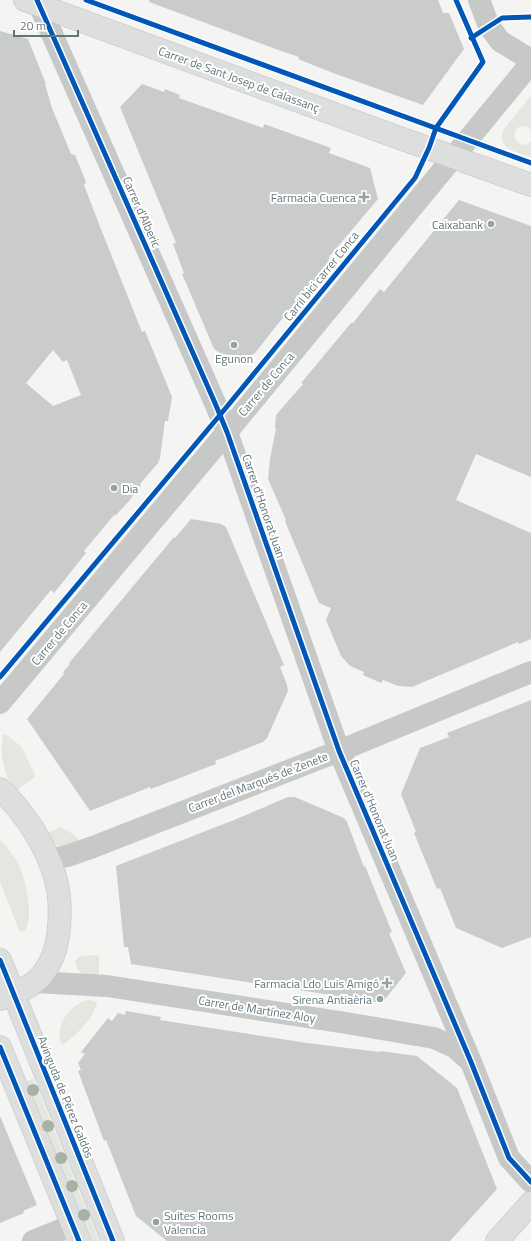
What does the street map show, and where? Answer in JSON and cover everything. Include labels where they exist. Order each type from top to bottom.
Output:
[{"type":"main road","name":"Carrer de Sant Josep de Calassanç","points":[[33,2],[531,185]]},
{"type":"main road","points":[[0,789],[16,805],[50,859],[58,890],[59,926],[53,956],[42,976],[35,982],[7,996]]},
{"type":"main road","name":"Avinguda de Pérez Galdós","points":[[0,960],[7,996],[113,1241]]},
{"type":"main road","points":[[2,1056],[76,1233]]},
{"type":"main road","points":[[497,1241],[531,1203]]},
{"type":"street","points":[[479,0],[489,26],[500,41],[531,60]]},
{"type":"street","name":"Carrer d'Alberic","points":[[33,2],[227,432]]},
{"type":"street","name":"Carrer de Conca","points":[[0,703],[227,432],[531,64]]},
{"type":"street","name":"Carrer d'Honorat Juan","points":[[227,432],[340,751],[509,1158],[531,1182]]},
{"type":"street","name":"Carrer del Marqués de Zenete","points":[[50,859],[67,856],[93,847],[340,751],[531,672]]},
{"type":"street","name":"Carrer de Martínez Aloy","points":[[35,982],[107,986],[434,1038],[454,1047],[470,1062]]},
{"type":"street","points":[[33,1241],[76,1233]]},
{"type":"shaded area","points":[[531,96],[531,130],[525,126],[516,129],[515,138],[522,145],[528,144],[531,141],[531,157],[510,149],[503,142],[502,137],[503,130]]},
{"type":"shaded area","points":[[5,734],[21,746],[35,775],[35,777],[18,789],[11,784],[3,764],[2,742],[3,735]]},
{"type":"shaded area","points":[[60,827],[73,834],[81,843],[60,846],[52,842],[48,838],[48,833]]},
{"type":"shaded area","points":[[0,840],[19,865],[24,880],[28,898],[29,916],[25,931],[22,932],[19,930],[0,882]]},
{"type":"shaded area","points":[[98,955],[99,976],[82,974],[77,969],[75,961],[80,956]]},
{"type":"shaded area","points":[[89,1000],[97,1002],[93,1014],[73,1037],[62,1045],[60,1031],[65,1017],[76,1006]]},
{"type":"shaded area","points":[[33,1078],[99,1241],[90,1241],[26,1082]]},
{"type":"building","points":[[149,0],[438,0],[443,13],[449,13],[464,49],[423,105],[333,73],[298,59],[299,57],[149,2]]},
{"type":"building","points":[[0,31],[28,39],[46,84],[52,108],[71,154],[75,155],[86,182],[84,185],[142,332],[145,331],[172,397],[168,421],[165,421],[158,463],[140,484],[141,485],[129,501],[116,515],[114,515],[84,551],[86,553],[54,593],[51,590],[0,652]],"holes":[[[53,350],[63,362],[67,360],[81,395],[53,406],[26,383]]]},
{"type":"building","points":[[142,84],[164,92],[165,89],[180,95],[179,98],[263,128],[264,124],[331,148],[329,153],[370,168],[378,199],[329,257],[329,264],[255,353],[248,357],[222,354],[214,349],[182,274],[184,273],[173,244],[176,243],[120,107]]},
{"type":"building","points":[[459,200],[531,226],[531,477],[476,454],[456,500],[531,533],[531,639],[519,644],[518,642],[412,687],[398,686],[383,680],[381,683],[363,675],[364,672],[350,666],[341,656],[326,620],[331,608],[319,603],[268,479],[270,459],[276,428],[276,415],[380,289],[384,292]]},
{"type":"building","points":[[191,519],[221,524],[226,527],[284,665],[280,667],[288,691],[267,738],[263,742],[215,761],[216,764],[151,789],[150,787],[90,811],[27,719],[64,674],[63,672],[70,664],[69,663],[174,537],[175,538]]},
{"type":"building","points":[[531,700],[531,937],[502,948],[456,928],[440,888],[437,889],[414,833],[416,832],[401,794],[420,748],[449,737],[447,733]]},
{"type":"building","points":[[288,797],[295,797],[344,818],[347,822],[364,867],[365,866],[392,932],[389,933],[406,973],[382,1003],[131,964],[128,947],[124,947],[116,866],[234,820]]},
{"type":"building","points":[[126,1011],[161,1017],[160,1020],[307,1043],[417,1056],[457,1088],[497,1189],[450,1241],[167,1241],[136,1216],[106,1140],[104,1141],[78,1071],[81,1070],[78,1063],[85,1054],[81,1052],[108,1018],[112,1021],[118,1013],[125,1015]]},
{"type":"building","points":[[0,1116],[37,1205],[23,1211],[24,1213],[0,1223]]},
{"type":"cycle path","points":[[37,0],[227,432],[339,751],[471,1062],[509,1158],[531,1182]]},
{"type":"cycle path","points":[[86,0],[531,163]]},
{"type":"cycle path","name":"Carril bici carrer Conca","points":[[0,677],[220,415],[415,178],[429,148],[436,128],[483,62],[456,0]]},
{"type":"cycle path","points":[[471,38],[502,18],[531,17]]},
{"type":"cycle path","points":[[0,960],[113,1241]]},
{"type":"cycle path","points":[[0,1047],[79,1241]]},
{"type":"place","name":"Farmacia Cuenca","points":[[364,197]]},
{"type":"place","name":"Caixabank","points":[[491,224]]},
{"type":"place","name":"Egunon","points":[[234,345]]},
{"type":"place","name":"Dia","points":[[114,488]]},
{"type":"place","name":"Farmacia Ldo Luis Amigó","points":[[387,983]]},
{"type":"place","name":"Sirena Antiaèria","points":[[380,999]]},
{"type":"place","name":"Suites Rooms Valencia","points":[[156,1222]]}]
